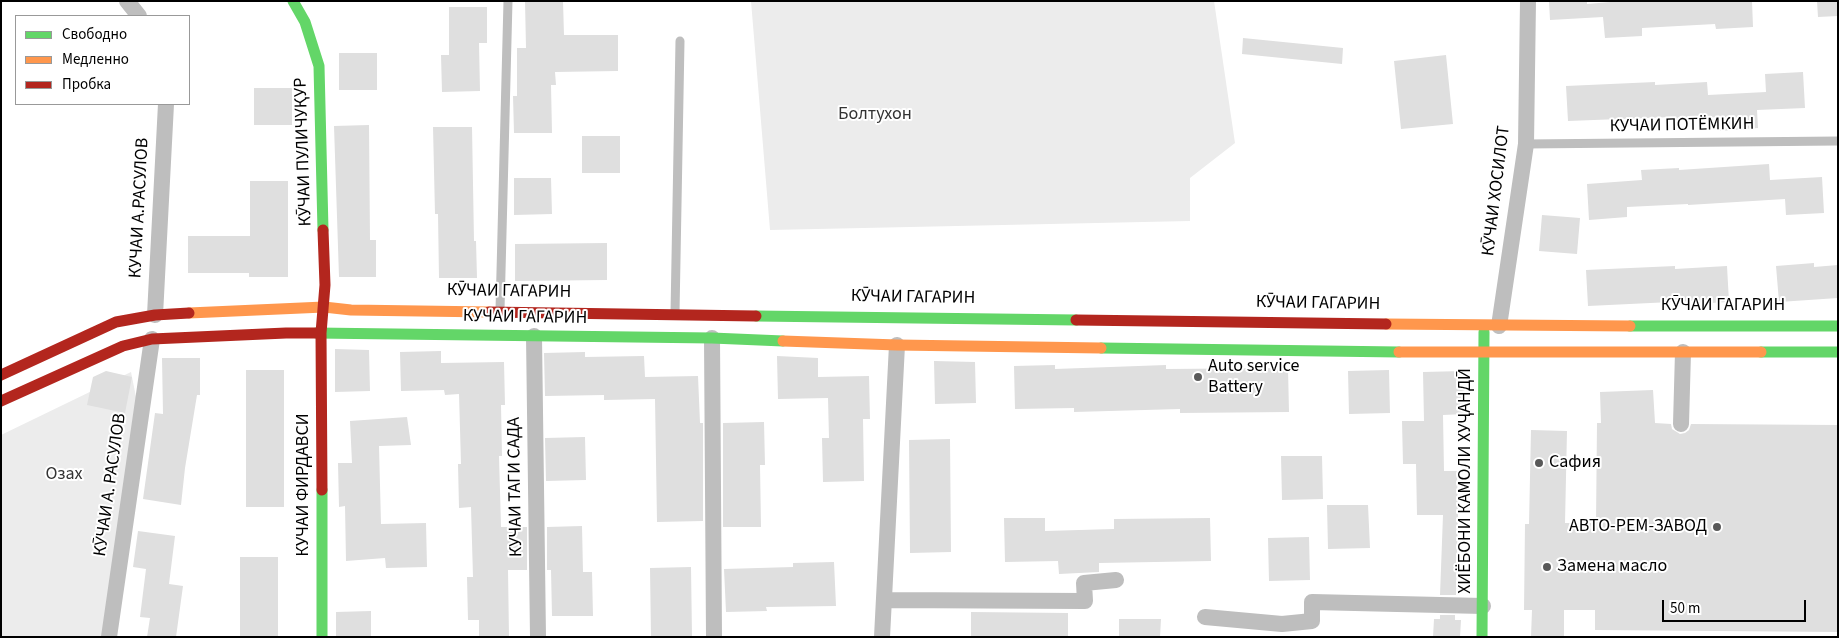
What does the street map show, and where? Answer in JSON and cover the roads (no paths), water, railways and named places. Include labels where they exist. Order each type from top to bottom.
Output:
[{"type":"main road","name":"КӮЧАИ ПУЛИЧУҚУР","points":[[293,1],[304,22],[319,66],[325,285],[321,333]]},
{"type":"main road","name":"КӮЧАИ ГАГАРИН","points":[[1,375],[116,322],[155,315],[324,307],[351,310],[675,315],[1496,341],[1683,352],[1838,352]]},
{"type":"main road","name":"КӮЧАИ ГАГАРИН","points":[[896,345],[1484,353],[1496,341],[1838,326]]},
{"type":"main road","name":"КУЧАИ ГАГАРИН","points":[[152,338],[321,333],[712,338],[896,345]]},
{"type":"main road","name":"КУЧАИ ФИРДАВСИ","points":[[321,333],[322,637]]},
{"type":"main road","points":[[1,401],[123,346],[152,338]]},
{"type":"main road","name":"ХИЁБОНИ КАМОЛИ ХУҶАНДӢ","points":[[1482,637],[1484,353],[1496,341]]},
{"type":"street","points":[[127,1],[138,15]]},
{"type":"street","name":"КӮЧАИ ХОСИЛОТ","points":[[1496,341],[1526,144],[1528,1]]},
{"type":"street","name":"КУЧАИ А.РАСУЛОВ","points":[[155,315],[166,105]]},
{"type":"street","name":"КУЧАИ ТАГИ САДА","points":[[534,336],[538,637]]},
{"type":"street","name":"КӮЧАИ А. РАСУЛОВ","points":[[109,637],[152,338]]},
{"type":"street","points":[[712,338],[714,637]]},
{"type":"street","points":[[882,637],[896,345]]},
{"type":"street","points":[[1681,424],[1683,352]]},
{"type":"street","points":[[884,600],[1085,601],[1084,583],[1116,580]]},
{"type":"street","points":[[1205,617],[1282,624],[1312,621],[1312,602],[1483,606]]},
{"type":"lane","points":[[500,312],[508,1]]},
{"type":"lane","points":[[675,315],[680,41]]},
{"type":"lane","name":"КУЧАИ ПОТЁМКИН","points":[[1526,144],[1838,140]]},
{"type":"place","name":"Auto service Battery","points":[[1198,377]]},
{"type":"place","name":"Сафия","points":[[1539,463]]},
{"type":"place","name":"АВТО-РЕМ-ЗАВОД","points":[[1717,527]]},
{"type":"place","name":"Замена масло","points":[[1547,567]]},
{"type":"park label","name":"Болтухон","points":[[875,115]]},
{"type":"park label","name":"Озах","points":[[64,475]]}]
